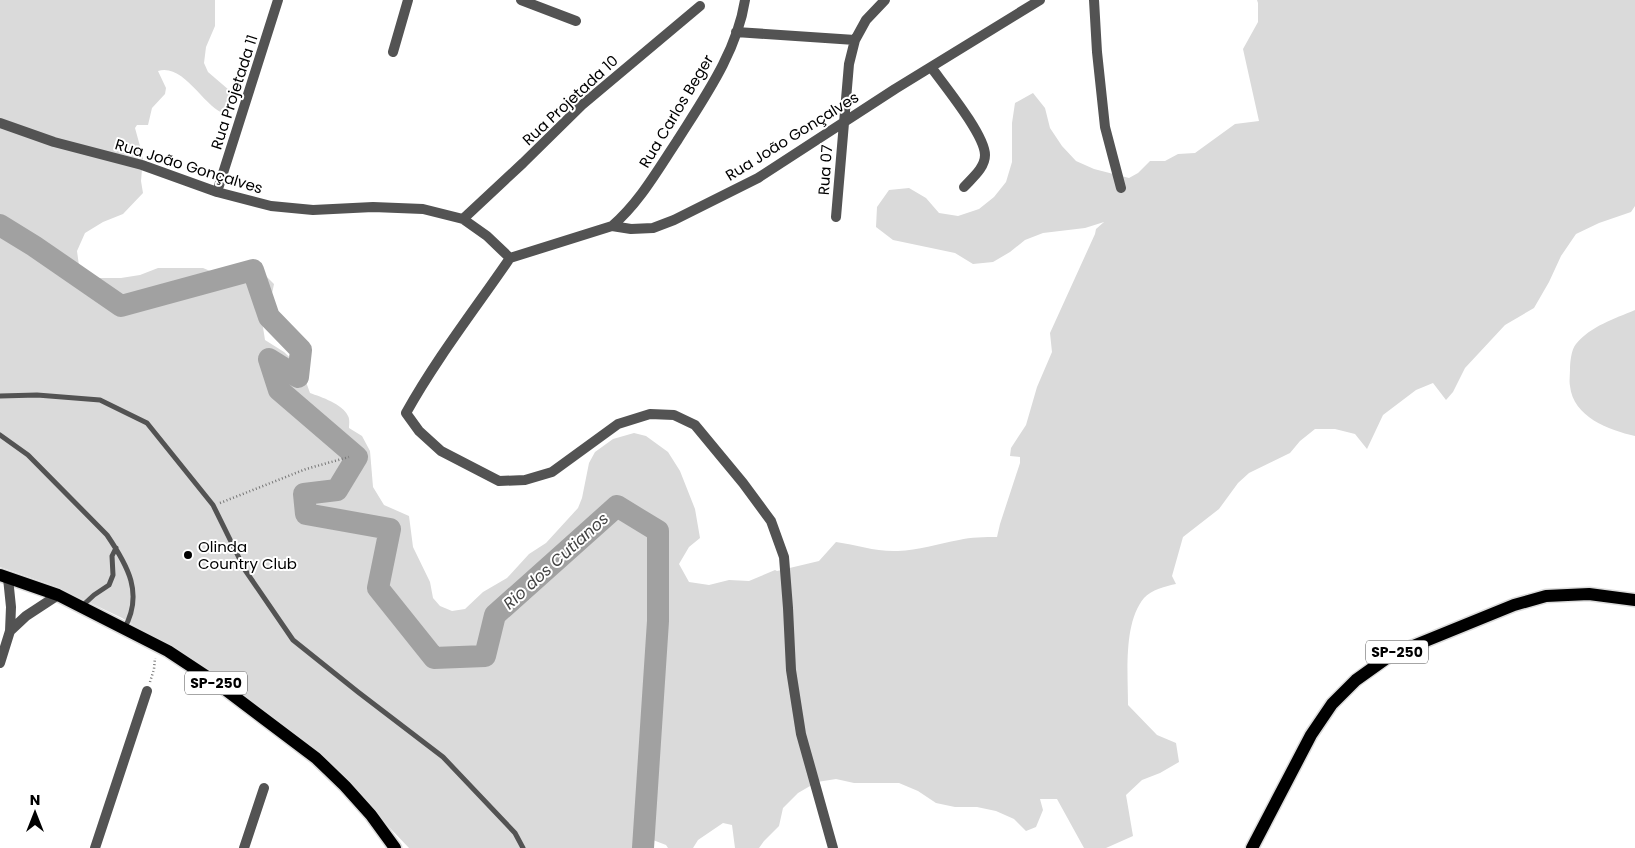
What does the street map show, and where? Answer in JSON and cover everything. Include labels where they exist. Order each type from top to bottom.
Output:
[{"type":"main road","name":"SP-250","points":[[4,577],[58,595],[168,651],[218,684],[316,758],[352,793],[394,847]]},
{"type":"main road","name":"SP-250","points":[[1252,848],[1311,735],[1332,704],[1356,680],[1391,655],[1514,605],[1546,596],[1589,594],[1635,600]]},
{"type":"street","name":"Rua Projetada 11","points":[[216,192],[278,0]]},
{"type":"street","points":[[394,52],[408,0]]},
{"type":"street","points":[[520,0],[576,21]]},
{"type":"street","name":"Rua Carlos Beger","points":[[612,226],[626,214],[662,165],[709,91],[726,59],[743,13],[745,0]]},
{"type":"street","name":"Rua 07","points":[[836,217],[849,64],[855,40],[866,20],[885,0]]},
{"type":"street","name":"Rua João Gonçalves","points":[[0,123],[54,142],[142,165],[216,192],[271,206],[313,210],[373,207],[423,209],[463,219],[487,236],[510,258],[612,226],[631,229],[653,228],[674,220],[758,178],[931,67],[1040,0]]},
{"type":"street","points":[[1094,0],[1105,127],[1121,188]]},
{"type":"street","name":"Rua Projetada 10","points":[[463,219],[582,105],[700,6]]},
{"type":"street","points":[[736,32],[855,40]]},
{"type":"street","points":[[931,67],[969,120],[983,144],[985,157],[981,168],[964,187]]},
{"type":"street","points":[[510,258],[423,382],[406,414],[419,431],[441,451],[499,481],[525,480],[552,472],[618,424],[650,414],[674,414],[695,425],[743,483],[771,521],[784,557],[791,670],[801,734],[834,848]]},
{"type":"street","points":[[0,663],[10,631],[11,607],[4,577]]},
{"type":"street","points":[[10,631],[26,616],[58,595]]},
{"type":"street","points":[[95,848],[147,691]]},
{"type":"street","points":[[244,848],[264,788]]},
{"type":"lane","points":[[0,396],[37,395],[100,400],[147,423],[214,505],[245,570],[293,640],[443,757],[515,832],[523,848]]},
{"type":"lane","points":[[0,435],[28,455],[107,535],[116,548],[129,573],[134,597],[132,613],[124,630]]},
{"type":"lane","points":[[81,607],[109,585],[113,575],[112,556],[116,548]]},
{"type":"path","points":[[214,505],[306,470],[349,457]]},
{"type":"path","points":[[147,691],[154,669],[154,644]]},
{"type":"shaded area","points":[[0,0],[215,0],[215,26],[206,47],[204,63],[208,72],[229,90],[232,105],[226,114],[218,111],[186,80],[177,74],[168,70],[158,71],[166,88],[165,94],[152,108],[148,125],[137,125],[135,128],[143,157],[141,181],[143,193],[123,214],[103,222],[85,233],[77,251],[80,273],[99,278],[121,278],[140,275],[158,268],[203,268],[222,276],[259,269],[274,284],[270,303],[262,321],[265,340],[284,352],[301,368],[310,393],[342,408],[349,419],[349,428],[362,436],[370,451],[373,487],[384,505],[409,516],[413,547],[430,582],[433,598],[440,606],[452,611],[465,609],[483,592],[507,578],[529,554],[546,543],[578,508],[582,498],[589,463],[595,452],[613,439],[634,433],[646,436],[668,452],[680,471],[695,509],[700,538],[689,547],[679,564],[689,582],[709,585],[729,580],[749,581],[775,570],[819,561],[836,542],[898,551],[968,538],[997,537],[1020,463],[1020,457],[1010,456],[1011,448],[1026,425],[1037,387],[1052,352],[1050,333],[1096,229],[1104,222],[1085,228],[1043,233],[1025,240],[993,262],[973,264],[955,253],[893,240],[876,227],[877,207],[889,190],[909,188],[926,198],[939,213],[958,216],[979,209],[994,197],[1006,182],[1012,162],[1012,123],[1015,103],[1033,93],[1045,108],[1050,128],[1062,146],[1076,161],[1094,169],[1129,178],[1138,173],[1150,161],[1165,161],[1178,154],[1195,153],[1235,124],[1259,121],[1243,49],[1258,22],[1257,0],[1635,0],[1635,206],[1631,212],[1599,223],[1576,234],[1561,256],[1534,308],[1505,325],[1465,368],[1453,392],[1446,400],[1433,383],[1416,390],[1383,415],[1367,449],[1355,434],[1335,429],[1315,429],[1300,441],[1290,453],[1249,473],[1238,483],[1219,509],[1183,537],[1172,576],[1176,584],[1163,587],[1144,598],[1137,609],[1130,635],[1128,649],[1128,705],[1157,735],[1176,743],[1179,762],[1160,773],[1142,780],[1126,795],[1133,836],[1106,848],[1084,848],[1057,799],[1040,799],[1043,810],[1036,827],[1026,831],[1014,819],[996,811],[936,803],[918,791],[899,783],[854,783],[836,779],[817,782],[798,793],[783,808],[779,826],[759,848],[735,848],[732,825],[723,823],[698,840],[693,848],[668,848],[666,845],[653,840],[651,848],[409,848],[329,764],[241,703],[217,676],[122,618],[57,587],[0,567]]},
{"type":"shaded area","points":[[1635,310],[1635,436],[1604,426],[1585,414],[1573,397],[1570,386],[1570,364],[1576,344],[1589,332]]},
{"type":"waterway","name":"Rio dos Cutianos","points":[[0,225],[121,306],[253,270],[269,317],[301,350],[298,377],[269,359],[279,390],[357,457],[337,490],[304,494],[306,514],[390,529],[378,588],[434,658],[485,656],[495,615],[617,506],[658,531],[658,621],[643,848]]},
{"type":"place","name":"Olinda Country Club","points":[[188,555]]}]
